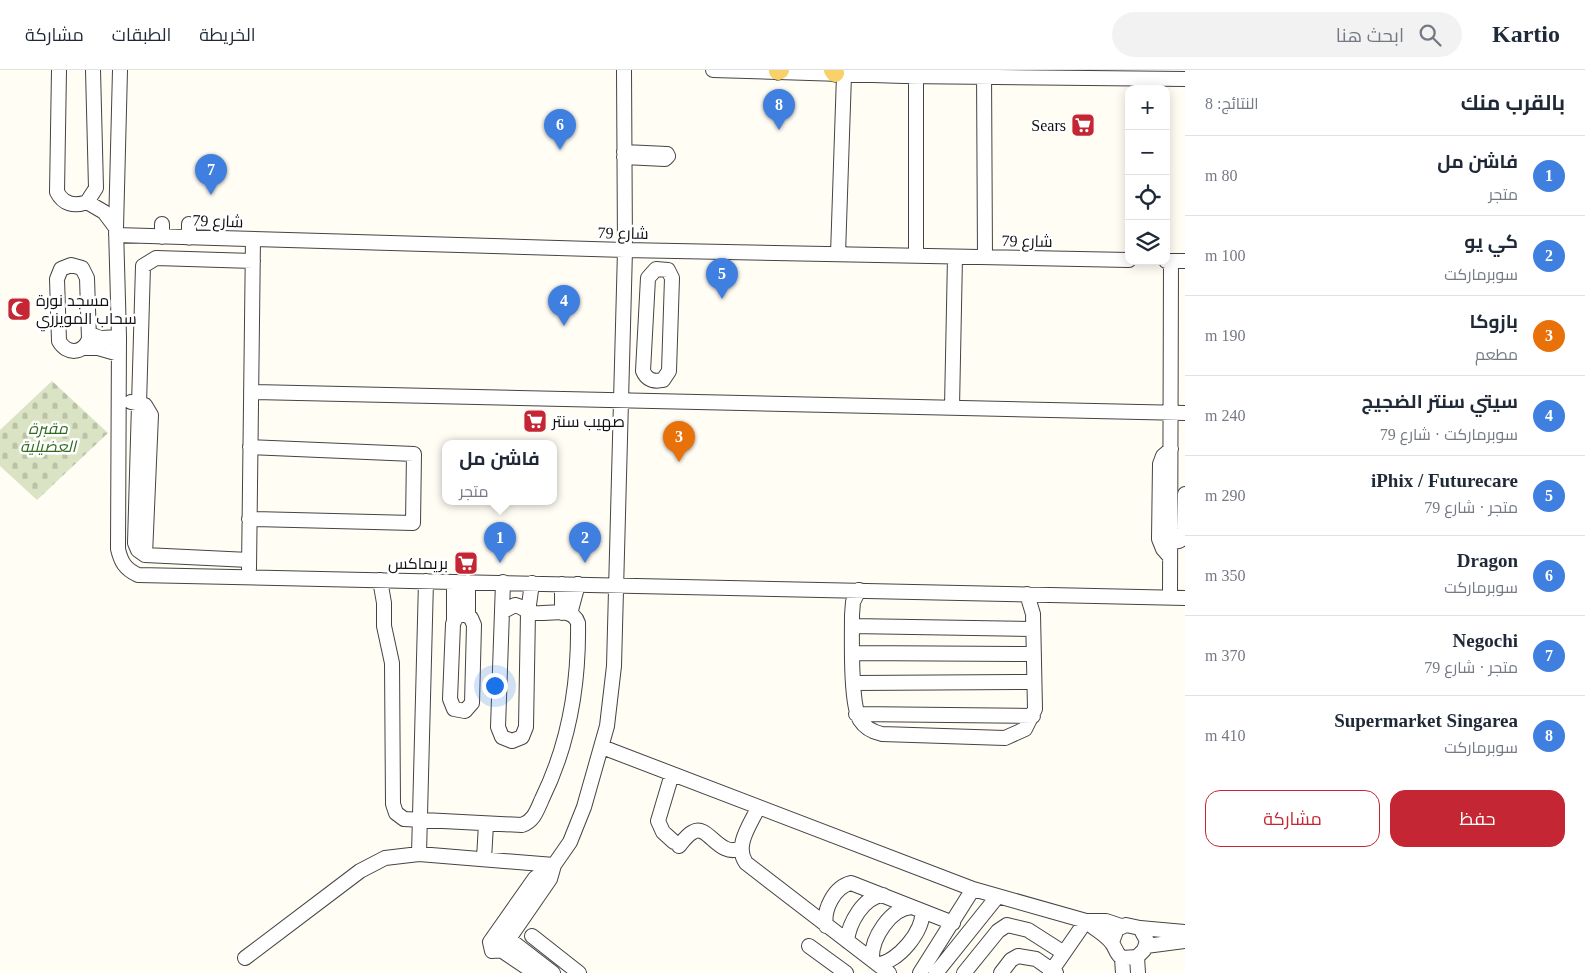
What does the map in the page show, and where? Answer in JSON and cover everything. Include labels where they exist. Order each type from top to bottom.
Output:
[{"type":"street","points":[[59,70],[57,192],[62,200],[71,205],[87,202],[104,212],[116,232]]},
{"type":"street","points":[[87,202],[96,188],[93,70]]},
{"type":"street","points":[[120,70],[116,232],[119,337],[118,549],[120,560],[127,570],[138,575],[248,578],[616,584],[1185,598]]},
{"type":"street","points":[[554,865],[535,878],[490,942],[492,952],[495,953],[505,945],[550,879],[554,865],[573,833],[602,747],[614,666],[619,400],[625,250],[624,70]]},
{"type":"street","points":[[713,70],[1185,79]]},
{"type":"street","points":[[838,73],[838,254]]},
{"type":"street","points":[[908,74],[916,256]]},
{"type":"street","points":[[984,74],[985,257]]},
{"type":"street","name":"شارع 79","points":[[116,232],[189,231],[253,240],[625,250],[1125,260]]},
{"type":"street","points":[[248,578],[253,240]]},
{"type":"street","points":[[952,407],[955,257]]},
{"type":"street","points":[[249,560],[145,555],[138,550],[135,543],[138,402],[141,382],[141,276],[146,262],[156,258],[253,261]]},
{"type":"street","points":[[1170,597],[1171,450],[1178,413],[1174,261]]},
{"type":"street","points":[[84,348],[89,339],[85,273],[77,266],[66,266],[61,269],[56,279],[59,341],[70,351],[98,348],[119,354]]},
{"type":"street","points":[[656,269],[668,270],[672,278],[669,371],[663,380],[656,382],[648,379],[643,371],[646,312],[648,278],[656,269]]},
{"type":"street","points":[[117,275],[141,276]]},
{"type":"street","points":[[622,311],[646,312]]},
{"type":"street","points":[[89,334],[101,338],[119,337]]},
{"type":"street","points":[[251,392],[1178,413]]},
{"type":"street","points":[[119,402],[138,402]]},
{"type":"street","points":[[249,519],[413,523],[414,454],[250,448]]},
{"type":"street","points":[[1170,557],[1163,549],[1159,539],[1160,464],[1163,456],[1171,450]]},
{"type":"street","points":[[1171,542],[1184,538],[1185,494]]},
{"type":"street","points":[[384,580],[387,596],[384,604],[384,626],[392,663],[394,809],[404,819],[517,825],[530,821],[553,774],[567,732],[575,689],[578,623],[566,614],[528,612],[515,605],[506,608],[502,612]]},
{"type":"street","points":[[418,854],[426,581]]},
{"type":"street","points":[[454,582],[450,699],[454,709],[459,711],[465,711],[472,703],[474,625],[468,615],[468,582]]},
{"type":"street","points":[[503,582],[498,726],[502,737],[512,741],[522,737],[526,727],[528,612],[532,583]]},
{"type":"street","points":[[562,584],[566,614]]},
{"type":"street","points":[[566,614],[578,584]]},
{"type":"street","points":[[859,590],[853,602],[854,683],[856,714],[866,728],[882,734],[1005,738],[1025,729],[1033,716],[1034,654],[1032,607],[1027,594]]},
{"type":"street","points":[[454,620],[460,615],[468,615]]},
{"type":"street","points":[[852,626],[1033,629]]},
{"type":"street","points":[[853,653],[1034,654]]},
{"type":"street","points":[[854,683],[1034,682]]},
{"type":"street","points":[[856,714],[1033,716]]},
{"type":"street","points":[[602,747],[758,808],[997,897],[1086,921],[1106,921],[1122,926],[1131,925],[1140,928],[1185,932]]},
{"type":"street","points":[[672,774],[658,821],[663,832],[677,844],[697,830],[704,832],[725,849],[733,851],[741,848]]},
{"type":"street","points":[[758,808],[741,848],[746,863],[889,973]]},
{"type":"street","points":[[484,859],[486,824]]},
{"type":"street","points":[[245,958],[368,866],[394,856],[418,854],[554,865]]},
{"type":"street","points":[[826,926],[825,916],[828,906],[844,885],[855,884],[953,924]]},
{"type":"street","points":[[920,973],[953,924],[973,889]]},
{"type":"street","points":[[847,942],[853,920],[870,899],[883,895]]},
{"type":"street","points":[[936,973],[997,897]]},
{"type":"street","points":[[875,962],[872,946],[878,935],[902,908],[917,909]]},
{"type":"street","points":[[875,962],[888,962],[897,956],[919,929],[922,920],[917,909]]},
{"type":"street","points":[[1086,921],[1112,942]]},
{"type":"street","points":[[1001,973],[1011,960],[1018,956],[1036,959],[1052,972],[1086,921]]},
{"type":"street","points":[[964,973],[998,931],[1007,925],[1028,930],[1064,953]]},
{"type":"street","points":[[1122,926],[1114,933],[1112,942],[1115,952],[1122,958],[1123,973]]},
{"type":"street","points":[[1138,973],[1146,936],[1140,928]]},
{"type":"street","points":[[532,936],[580,973]]},
{"type":"street","points":[[1122,958],[1142,951],[1185,941]]},
{"type":"street","points":[[505,945],[535,973]]},
{"type":"street","points":[[505,945],[552,973]]},
{"type":"street","points":[[810,946],[846,973]]},
{"type":"green space","name":"مقبرة العضيلية","points":[[52,381],[108,433],[37,500],[0,466],[0,430]]},
{"type":"place","name":"Sears","points":[[1083,125]]},
{"type":"place","name":"Supermarket Singarea","points":[[779,130]]},
{"type":"place","name":"Dragon","points":[[560,150]]},
{"type":"place","name":"Negochi","points":[[211,195]]},
{"type":"place","name":"iPhix / Futurecare","points":[[722,299]]},
{"type":"place","name":"مسجد نورة سحاب المويزري","points":[[19,309]]},
{"type":"place","name":"سيتي سنتر الضجيج","points":[[564,326]]},
{"type":"place","name":"صهيب سنتر","points":[[535,421]]},
{"type":"place","name":"بازوكا","points":[[679,462]]},
{"type":"place","name":"بريماكس","points":[[466,563]]},
{"type":"place","name":"فاشن مل","points":[[500,563]]},
{"type":"place","name":"كي يو","points":[[585,563]]}]
